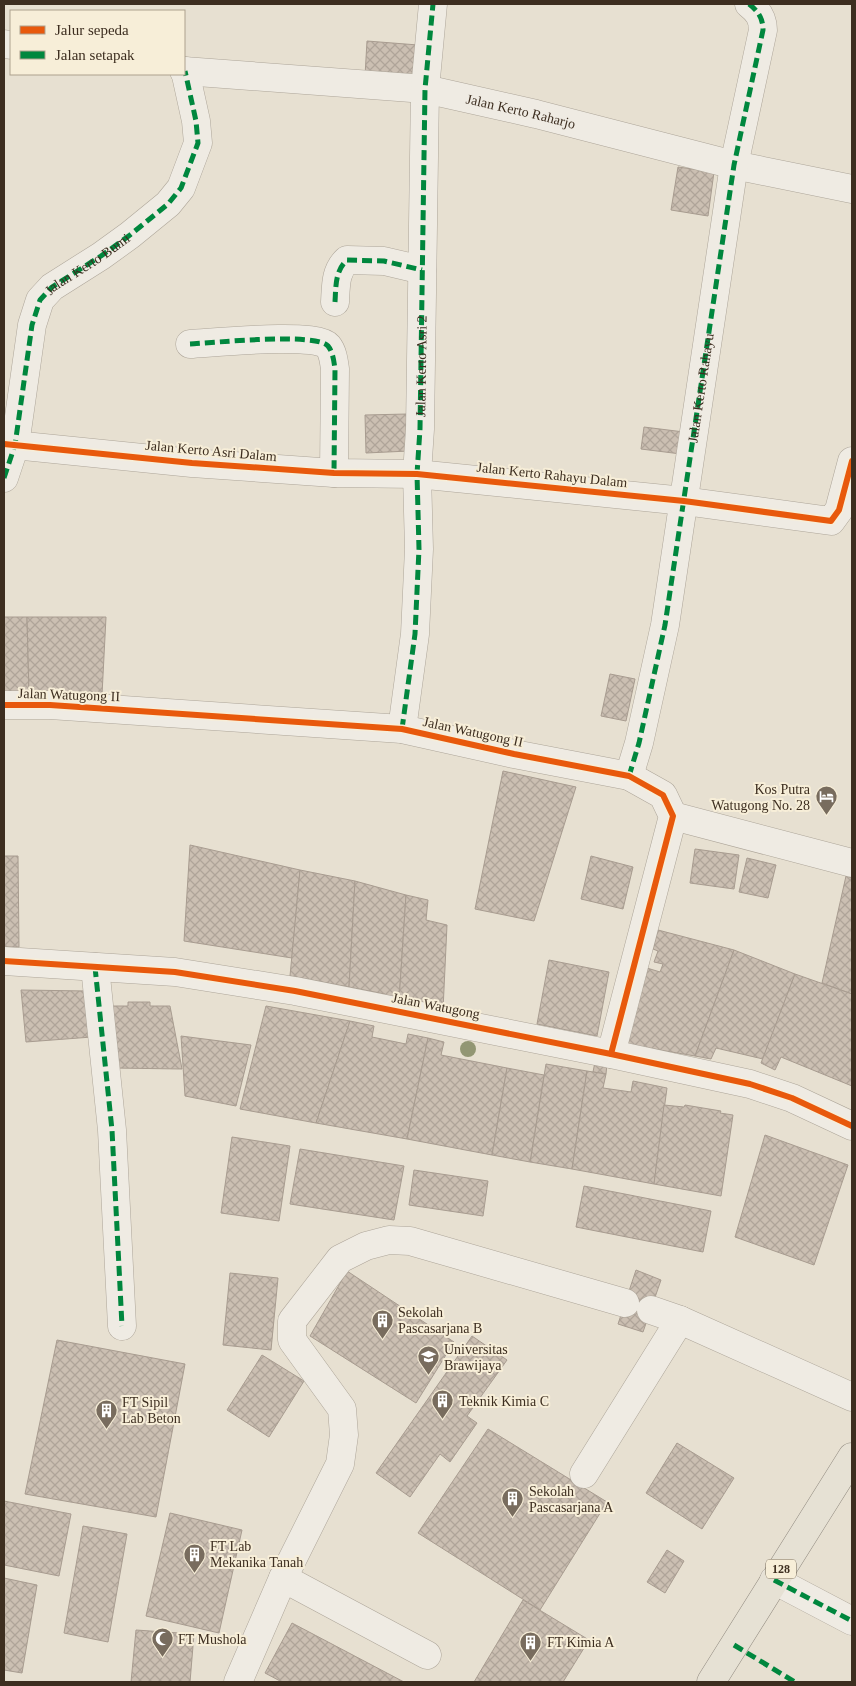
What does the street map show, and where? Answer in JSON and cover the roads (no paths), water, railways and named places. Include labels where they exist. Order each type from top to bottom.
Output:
[{"type":"main road","name":"128","points":[[711,1682],[852,1457]]},
{"type":"street","name":"Jalan Kerto Asri 2","points":[[402,730],[415,634],[419,549],[417,474],[420,429],[425,89],[433,4]]},
{"type":"street","name":"Jalan Kerto Rahayu","points":[[629,776],[640,743],[665,625],[734,166],[763,30],[763,22],[760,15],[750,4]]},
{"type":"street","name":"Jalan Kerto Raharjo","points":[[185,71],[425,89],[536,114],[734,166],[852,189]]},
{"type":"street","name":"Jalan Kerto Bumi","points":[[4,478],[32,326],[40,300],[52,287],[130,235],[168,204],[181,188],[198,143],[196,121],[185,75]]},
{"type":"street","points":[[334,302],[337,273],[341,265],[347,260],[384,262],[422,270]]},
{"type":"street","points":[[190,344],[300,338],[321,342],[328,346],[332,353],[335,369],[334,473]]},
{"type":"street","name":"Jalan Kerto Asri Dalam","points":[[9,444],[192,463],[334,473],[417,474]]},
{"type":"street","name":"Jalan Kerto Rahayu Dalam","points":[[417,474],[684,501],[831,521],[839,510],[852,461]]},
{"type":"street","name":"Jalan Watugong II","points":[[4,705],[50,705],[402,730],[629,776],[662,795],[673,816]]},
{"type":"street","points":[[611,1054],[673,816],[852,863]]},
{"type":"street","name":"Jalan Watugong","points":[[4,961],[175,972],[295,991],[611,1054],[750,1084],[792,1098],[852,1126]]},
{"type":"street","points":[[95,966],[112,1130],[122,1326]]},
{"type":"street","points":[[238,1682],[283,1578],[340,1464],[344,1435],[342,1409],[292,1340],[292,1321],[340,1259],[366,1246],[389,1240],[410,1241],[638,1306],[680,1320],[852,1397]]},
{"type":"street","points":[[584,1474],[680,1320]]},
{"type":"street","points":[[283,1578],[427,1655]]},
{"type":"street","points":[[774,1580],[852,1621]]},
{"type":"place","name":"Kos Putra Watugong No. 28","points":[[826,816]]},
{"type":"place","name":"Sekolah Pascasarjana B","points":[[382,1339]]},
{"type":"place","name":"Universitas Brawijaya","points":[[428,1376]]},
{"type":"place","name":"Teknik Kimia C","points":[[443,1420]]},
{"type":"place","name":"FT Sipil Lab Beton","points":[[106,1429]]},
{"type":"place","name":"Sekolah Pascasarjana A","points":[[513,1518]]},
{"type":"place","name":"FT Lab Mekanika Tanah","points":[[194,1573]]},
{"type":"place","name":"FT Mushola","points":[[162,1658]]},
{"type":"place","name":"FT Kimia A","points":[[531,1661]]}]
